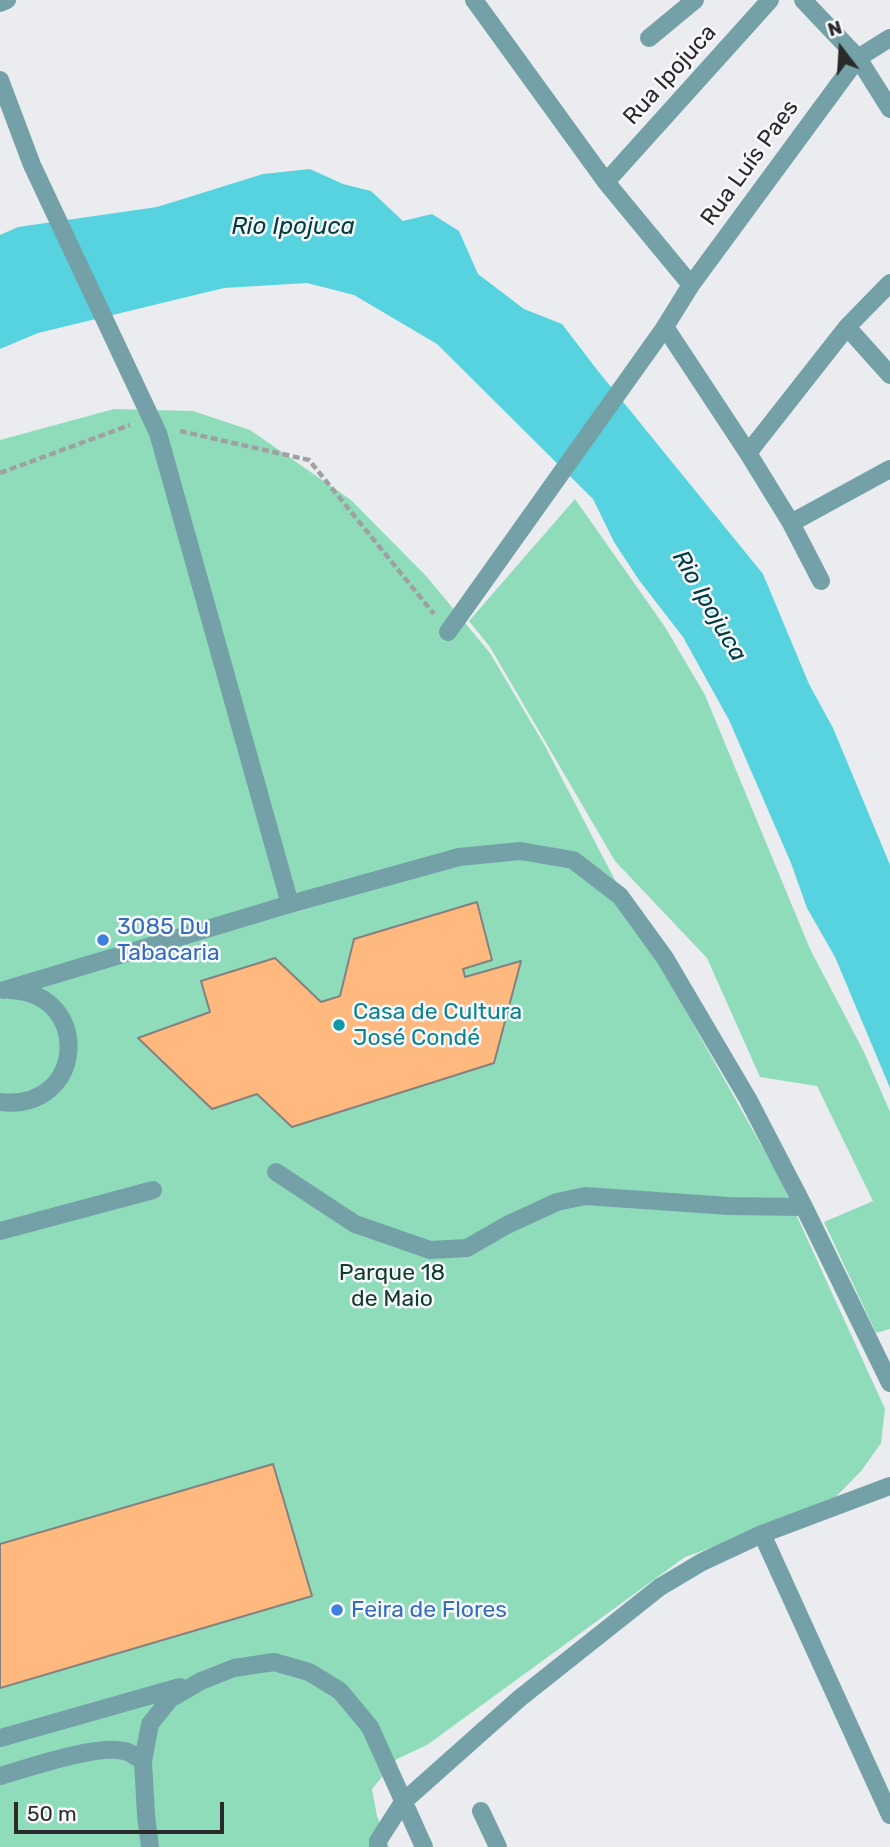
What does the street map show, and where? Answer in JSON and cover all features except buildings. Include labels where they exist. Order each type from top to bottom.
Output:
[{"type":"street","points":[[0,3],[7,0]]},
{"type":"street","points":[[474,0],[607,183],[691,285]]},
{"type":"street","points":[[649,38],[695,0]]},
{"type":"street","name":"Rua Ipojuca","points":[[607,183],[770,0]]},
{"type":"street","points":[[803,0],[858,58],[890,109]]},
{"type":"street","name":"Rua Luís Paes","points":[[449,632],[664,328],[691,285],[858,58],[890,38]]},
{"type":"street","points":[[0,80],[33,165],[158,433],[289,904]]},
{"type":"street","points":[[748,453],[847,327],[890,283]]},
{"type":"street","points":[[847,327],[890,375]]},
{"type":"street","points":[[664,328],[748,453],[791,523],[821,581]]},
{"type":"street","points":[[791,523],[890,469]]},
{"type":"street","points":[[2,990],[289,904],[459,857],[520,850],[573,860],[620,896],[665,958],[748,1099],[890,1383]]},
{"type":"street","points":[[0,1102],[14,1104],[33,1100],[49,1090],[61,1077],[68,1059],[69,1041],[65,1024],[55,1008],[40,997],[23,990],[2,990]]},
{"type":"street","points":[[276,1172],[355,1224],[430,1250],[467,1248],[507,1225],[557,1202],[585,1196],[729,1206],[804,1207]]},
{"type":"street","points":[[0,1231],[153,1190]]},
{"type":"street","points":[[378,1847],[378,1840],[403,1802],[520,1698],[660,1587],[702,1562],[762,1534],[890,1486]]},
{"type":"street","points":[[762,1534],[890,1815]]},
{"type":"street","points":[[0,1738],[201,1681],[233,1668],[275,1662],[309,1672],[340,1691],[370,1727],[424,1847]]},
{"type":"street","points":[[150,1847],[143,1761],[150,1724],[170,1699],[201,1681]]},
{"type":"street","points":[[0,1776],[90,1752],[114,1749],[127,1751],[143,1761]]},
{"type":"street","points":[[481,1811],[498,1847]]},
{"type":"path","points":[[0,473],[139,422]]},
{"type":"path","points":[[178,430],[309,460],[449,632]]},
{"type":"green space","name":"Parque 18 de Maio","points":[[114,409],[193,411],[250,430],[351,500],[427,577],[490,653],[545,746],[651,949],[779,1177],[885,1409],[881,1443],[862,1470],[826,1507],[685,1557],[427,1745],[397,1759],[372,1789],[377,1816],[389,1847],[0,1847],[0,440]]},
{"type":"green space","points":[[575,499],[665,627],[705,695],[810,949],[864,1052],[890,1112],[890,1329],[876,1333],[824,1222],[873,1201],[817,1086],[760,1077],[707,958],[615,861],[490,647],[469,621]]},
{"type":"water","name":"Rio Ipojuca","points":[[310,169],[343,184],[371,191],[403,221],[432,214],[459,231],[478,274],[524,309],[562,324],[763,574],[809,684],[833,728],[890,865],[890,1088],[835,957],[807,908],[791,863],[729,720],[683,637],[639,580],[614,542],[593,499],[437,344],[354,295],[307,283],[224,288],[38,333],[0,349],[0,235],[18,227],[157,207],[263,174]]},
{"type":"place","name":"3085 Du Tabacaria","points":[[103,940]]},
{"type":"place","name":"Casa de Cultura José Condé","points":[[339,1025]]},
{"type":"place","name":"Feira de Flores","points":[[337,1610]]}]
